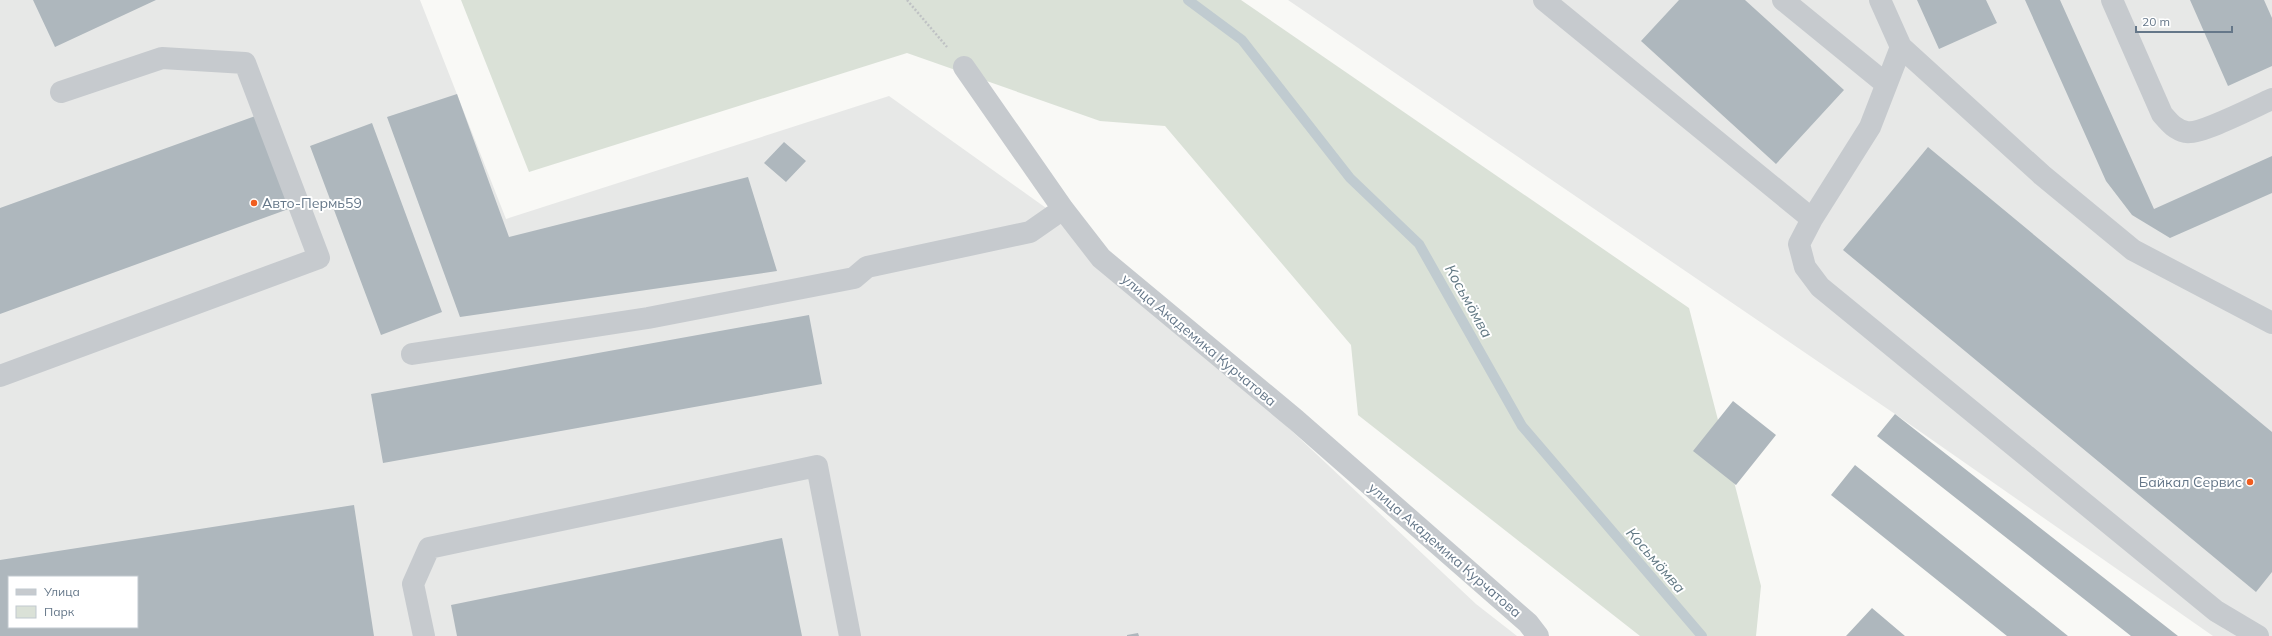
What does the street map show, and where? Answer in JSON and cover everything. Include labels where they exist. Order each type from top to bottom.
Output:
[{"type":"lane","points":[[1544,0],[1812,219]]},
{"type":"lane","points":[[1783,0],[1886,84]]},
{"type":"lane","points":[[1880,0],[1901,47],[2042,176],[2133,250],[2272,323]]},
{"type":"lane","points":[[2112,0],[2162,114],[2172,126],[2187,132],[2205,128],[2272,99]]},
{"type":"lane","points":[[1901,47],[1870,127],[1812,219],[1799,244],[1805,268],[1820,287],[2216,611],[2258,636]]},
{"type":"lane","points":[[0,376],[318,258],[245,63],[162,58],[61,92]]},
{"type":"lane","name":"улица Академика Курчатова","points":[[964,67],[1063,209],[1101,258],[1302,425],[1528,623],[1538,636]]},
{"type":"lane","points":[[412,354],[648,318],[854,278],[867,267],[1030,232],[1063,209]]},
{"type":"lane","points":[[424,636],[412,584],[429,548],[817,466],[850,636]]},
{"type":"path","points":[[907,0],[964,67]]},
{"type":"shaded area","points":[[0,0],[420,0],[506,219],[889,96],[1081,233],[1476,604],[1517,636],[0,636]]},
{"type":"shaded area","points":[[1288,0],[2272,0],[2272,636],[2213,636],[1895,414]]},
{"type":"green space","points":[[461,0],[1241,0],[1689,308],[1761,586],[1756,636],[1640,636],[1358,415],[1351,345],[1165,126],[1100,121],[907,53],[529,172]]},
{"type":"building","points":[[33,0],[156,0],[55,47]]},
{"type":"building","points":[[1679,0],[1745,0],[1844,90],[1776,164],[1641,41]]},
{"type":"building","points":[[1917,0],[1986,0],[1997,23],[1939,49]]},
{"type":"building","points":[[2025,0],[2060,0],[2154,209],[2272,156],[2272,193],[2170,238],[2132,215],[2106,181]]},
{"type":"building","points":[[2190,0],[2264,0],[2272,18],[2272,66],[2228,86]]},
{"type":"building","points":[[457,94],[509,237],[748,177],[777,271],[460,317],[387,117]]},
{"type":"building","points":[[261,114],[294,207],[0,314],[0,208]]},
{"type":"building","points":[[372,123],[442,312],[381,335],[310,146]]},
{"type":"building","points":[[784,142],[806,161],[786,182],[764,163]]},
{"type":"building","points":[[1928,147],[2272,432],[2272,572],[2256,592],[1843,250]]},
{"type":"building","points":[[809,315],[822,384],[383,463],[371,394]]},
{"type":"building","points":[[1733,401],[1776,435],[1736,485],[1693,451]]},
{"type":"building","points":[[1895,414],[2178,636],[2131,636],[1877,436]]},
{"type":"building","points":[[1855,465],[2068,636],[2007,636],[1831,495]]},
{"type":"building","points":[[354,505],[374,636],[0,636],[0,560]]},
{"type":"building","points":[[782,538],[802,636],[457,636],[451,605]]},
{"type":"building","points":[[1872,608],[1905,636],[1846,636]]},
{"type":"building","points":[[1138,633],[1139,636],[1127,636],[1127,635]]},
{"type":"waterway","name":"Косьмӧмва","points":[[1188,0],[1242,40],[1350,178],[1419,244],[1522,426],[1702,636]]},
{"type":"place","name":"Авто-Пермь59","points":[[254,203]]},
{"type":"place","name":"Байкал Сервис","points":[[2250,482]]}]
